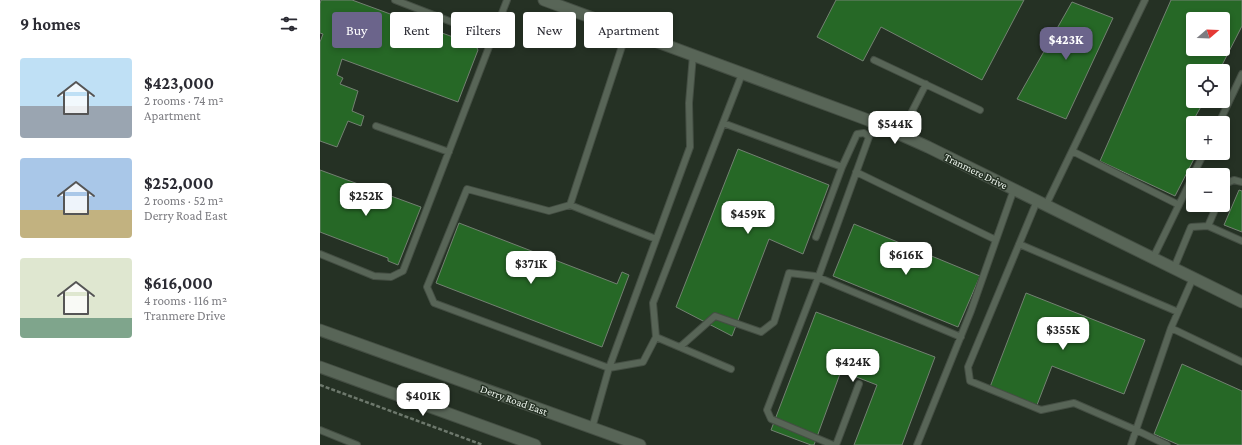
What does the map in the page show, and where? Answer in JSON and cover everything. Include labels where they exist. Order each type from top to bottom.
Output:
[{"type":"street","name":"Tranmere Drive","points":[[544,0],[584,15]]},
{"type":"street","name":"Tranmere Drive","points":[[673,48],[868,120],[928,147],[1242,302]]},
{"type":"street","name":"Derry Road East","points":[[320,330],[640,445]]},
{"type":"street","points":[[320,367],[535,445]]},
{"type":"lane","points":[[395,0],[451,22]]},
{"type":"lane","points":[[503,12],[507,0]]},
{"type":"lane","points":[[1145,0],[1072,151],[1019,244],[968,367],[970,381],[1041,410],[1074,403],[1167,445]]},
{"type":"lane","points":[[320,254],[374,276],[391,277],[403,272],[489,48]]},
{"type":"lane","points":[[570,205],[621,48]]},
{"type":"lane","points":[[592,428],[609,368],[690,146],[689,103],[693,55]]},
{"type":"lane","points":[[874,60],[980,110]]},
{"type":"lane","points":[[656,239],[570,205],[549,211],[467,189],[427,287],[434,303],[609,368],[643,362],[656,337],[653,302],[742,74]]},
{"type":"lane","points":[[1222,116],[1242,74]]},
{"type":"lane","points":[[900,135],[926,84]]},
{"type":"lane","points":[[864,133],[868,120]]},
{"type":"lane","points":[[723,123],[842,167]]},
{"type":"lane","points":[[376,126],[449,152]]},
{"type":"lane","points":[[816,237],[842,167],[857,134],[864,133],[869,137],[768,410],[771,419],[833,445]]},
{"type":"lane","points":[[1072,151],[1179,205]]},
{"type":"lane","points":[[856,172],[996,240]]},
{"type":"lane","points":[[1230,182],[1234,180],[1242,182]]},
{"type":"lane","points":[[917,445],[972,311],[1014,189]]},
{"type":"lane","points":[[1153,258],[1186,190]]},
{"type":"lane","points":[[1208,226],[1214,212]]},
{"type":"lane","points":[[1174,268],[1192,227],[1208,226],[1242,240]]},
{"type":"lane","points":[[1019,244],[1178,312]]},
{"type":"lane","points":[[680,347],[715,316],[762,332],[774,322],[789,273],[818,278],[961,337]]},
{"type":"lane","points":[[1131,445],[1171,328],[1193,278]]},
{"type":"lane","points":[[1171,328],[1242,362]]},
{"type":"lane","points":[[656,337],[731,369]]},
{"type":"lane","points":[[836,445],[859,384]]},
{"type":"lane","points":[[320,430],[357,445]]},
{"type":"path","points":[[320,385],[483,445]]},
{"type":"building","points":[[321,0],[352,0],[390,14],[390,48],[443,48],[443,33],[451,36],[451,48],[477,48],[478,50],[458,102],[342,59],[337,75],[343,78],[340,84],[358,91],[352,111],[364,116],[361,126],[348,121],[337,147],[320,141],[320,42],[323,34],[320,33]]},
{"type":"building","points":[[836,0],[1024,0],[982,80],[881,27],[863,61],[817,37]]},
{"type":"building","points":[[1171,0],[1242,0],[1242,26],[1230,49],[1230,12],[1186,12],[1186,56],[1227,56],[1223,64],[1186,64],[1186,108],[1200,108],[1196,116],[1186,116],[1186,160],[1193,160],[1189,168],[1186,168],[1186,174],[1175,196],[1100,161]]},
{"type":"building","points":[[1072,2],[1113,18],[1066,119],[1017,99]]},
{"type":"building","points":[[738,149],[829,185],[803,254],[769,239],[732,336],[676,307]]},
{"type":"building","points":[[320,170],[421,207],[398,265],[388,261],[388,258],[320,232]]},
{"type":"building","points":[[1239,190],[1242,191],[1242,232],[1224,225]]},
{"type":"building","points":[[459,223],[617,284],[622,272],[629,275],[602,347],[436,283]]},
{"type":"building","points":[[854,224],[980,276],[958,327],[833,276]]},
{"type":"building","points":[[1026,293],[1145,340],[1124,394],[1052,366],[1037,405],[990,387]]},
{"type":"building","points":[[816,312],[935,357],[902,445],[854,445],[877,385],[841,371],[814,445],[771,430]]},
{"type":"building","points":[[1182,364],[1242,391],[1242,445],[1179,445],[1154,434]]}]
